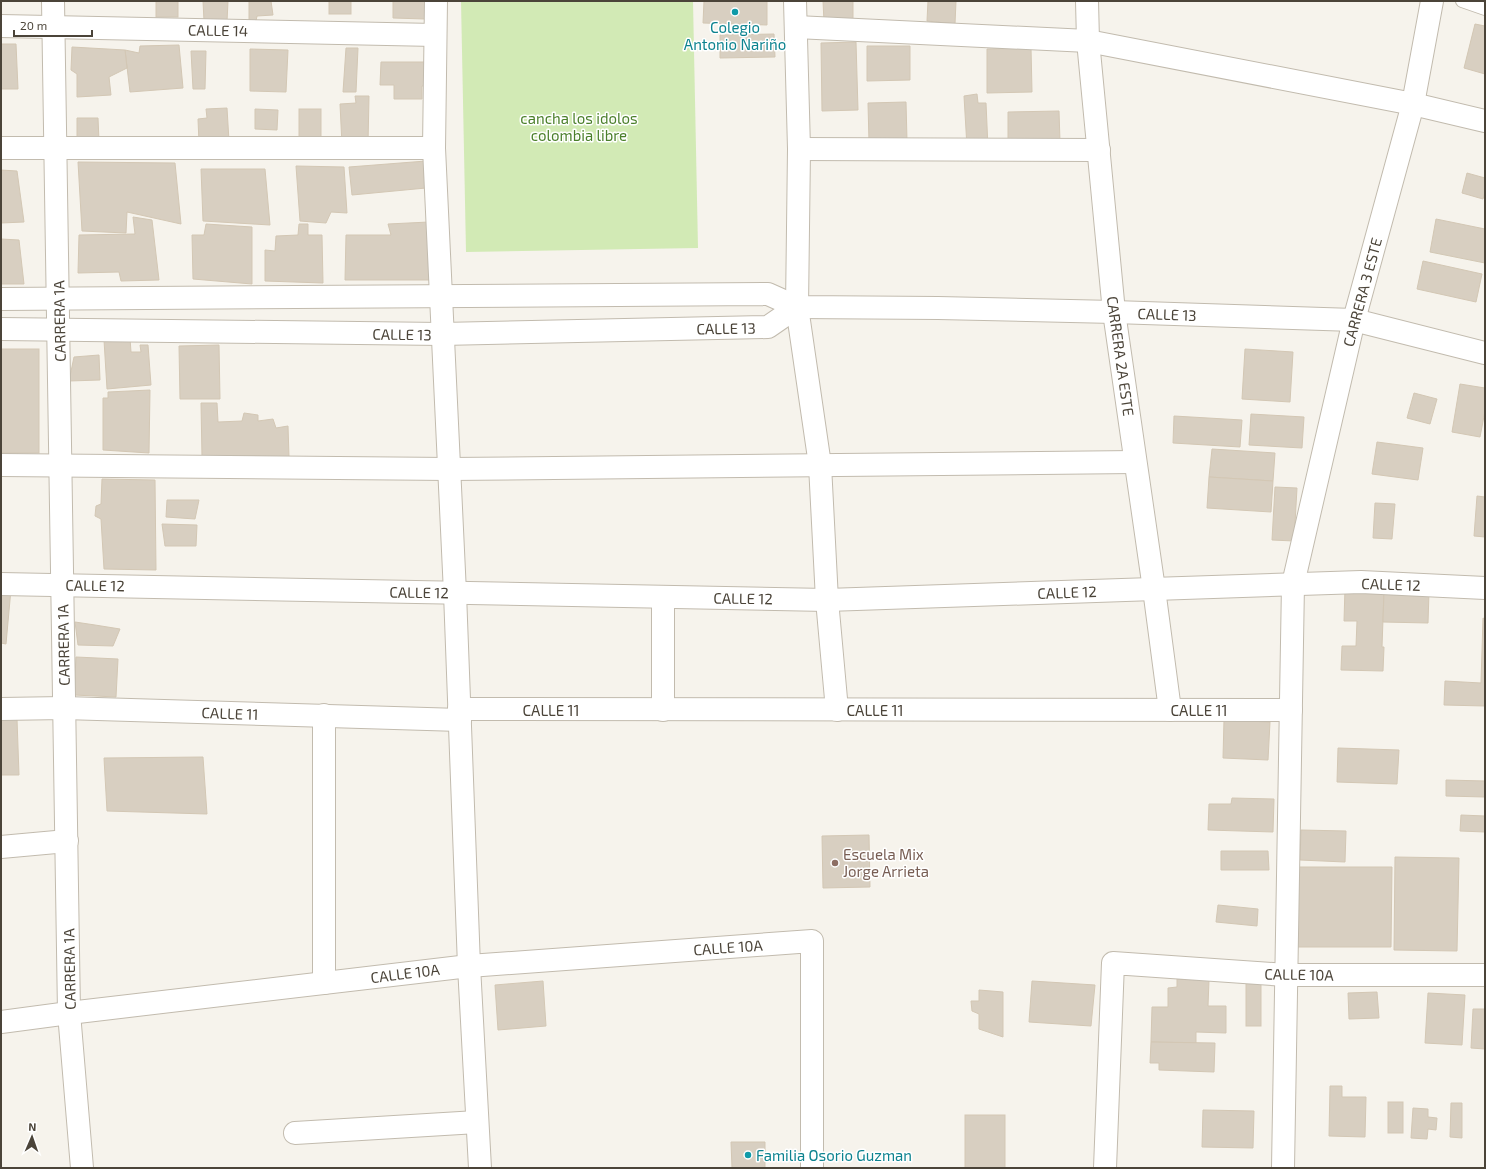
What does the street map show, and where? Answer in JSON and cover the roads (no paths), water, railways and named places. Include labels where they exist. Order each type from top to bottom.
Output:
[{"type":"street","name":"CARRERA 1A","points":[[53,1],[69,1013],[82,1168]]},
{"type":"street","points":[[436,1],[434,148],[442,334],[456,592],[469,966],[480,1168]]},
{"type":"street","points":[[795,1],[799,149],[797,307],[820,465],[827,600],[837,710]]},
{"type":"street","name":"CARRERA 2A ESTE","points":[[1087,1],[1088,41],[1114,312],[1170,710]]},
{"type":"street","name":"CARRERA 3 ESTE","points":[[1282,1168],[1293,584],[1354,320],[1413,104],[1432,1]]},
{"type":"street","name":"CALLE 14","points":[[1,26],[435,35]]},
{"type":"street","points":[[796,27],[1088,41],[1413,104],[1485,120]]},
{"type":"street","points":[[1,148],[434,148]]},
{"type":"street","points":[[799,149],[1099,150]]},
{"type":"street","name":"CALLE 13","points":[[1,299],[58,300],[768,294],[797,307],[946,308],[1354,320],[1485,353]]},
{"type":"street","name":"CALLE 13","points":[[1,329],[442,334],[768,327],[797,307]]},
{"type":"street","points":[[1,465],[449,469],[1135,462]]},
{"type":"street","name":"CALLE 12","points":[[1,584],[827,600],[1361,582],[1485,588]]},
{"type":"street","points":[[663,597],[663,710]]},
{"type":"street","name":"CALLE 11","points":[[1,709],[64,708],[324,716],[460,715],[663,710],[1291,710]]},
{"type":"street","points":[[324,716],[324,983]]},
{"type":"street","points":[[1,847],[67,840]]},
{"type":"street","name":"CALLE 10A","points":[[1,1022],[469,966],[812,941],[812,1168]]},
{"type":"street","name":"CALLE 10A","points":[[1105,1168],[1113,963],[1286,975],[1485,975]]},
{"type":"street","points":[[295,1133],[477,1122]]},
{"type":"lane","points":[[1462,1],[1485,9]]},
{"type":"place","name":"Colegio Antonio Nariño","points":[[735,12]]},
{"type":"place","name":"Escuela Mix Jorge Arrieta","points":[[835,863]]},
{"type":"place","name":"Familia Osorio Guzman","points":[[748,1155]]},
{"type":"park label","name":"cancha los idolos colombia libre","points":[[579,126]]}]
